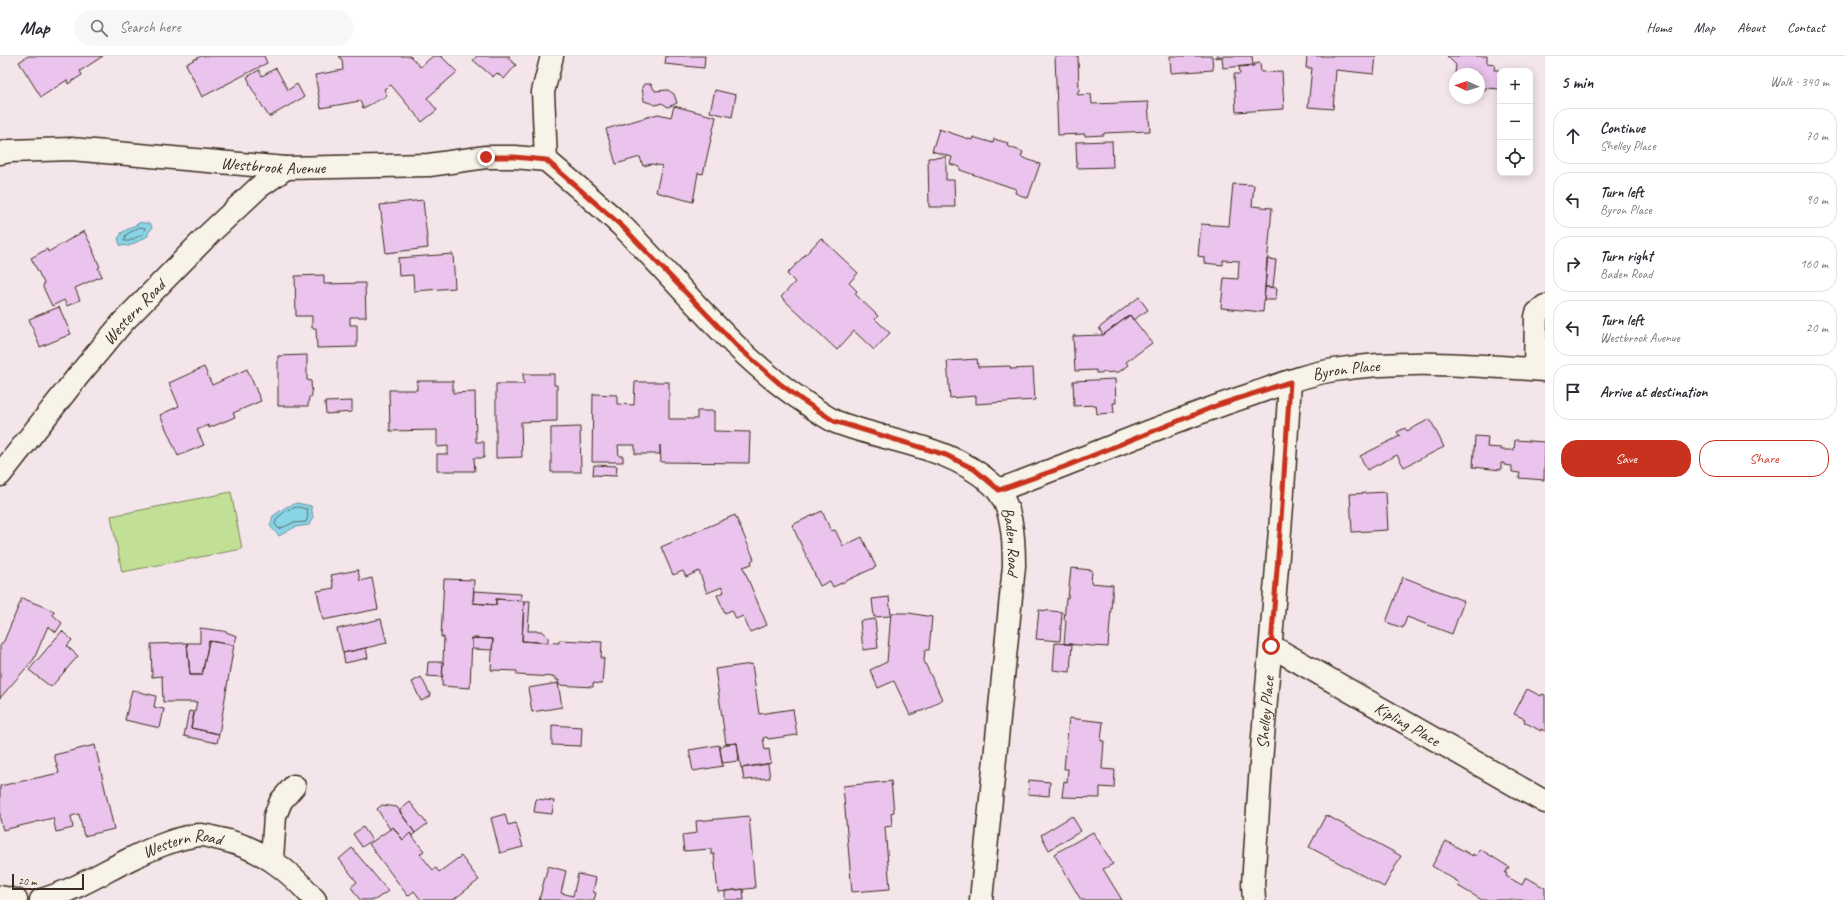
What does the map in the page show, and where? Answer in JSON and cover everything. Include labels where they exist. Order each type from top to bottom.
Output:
[{"type":"street","points":[[546,160],[543,92],[552,56]]},
{"type":"street","name":"Westbrook Avenue","points":[[0,153],[10,151],[72,149],[286,168],[429,165],[486,157],[514,157],[546,160]]},
{"type":"street","name":"Baden Road","points":[[546,160],[624,228],[738,347],[779,383],[802,400],[834,421],[946,455],[974,469],[999,490],[1009,515],[1012,528],[1014,543],[1014,566],[981,900]]},
{"type":"street","name":"Western Road","points":[[0,475],[78,376],[123,322],[210,233],[253,192],[286,168]]},
{"type":"street","points":[[1540,370],[1536,317],[1537,313],[1545,306]]},
{"type":"street","name":"Byron Place","points":[[999,490],[1064,467],[1218,405],[1332,370],[1384,364],[1466,365],[1540,370]]},
{"type":"street","name":"Shelley Place","points":[[1254,900],[1252,884],[1282,506],[1290,382]]},
{"type":"street","name":"Kipling Place","points":[[1271,646],[1545,802]]},
{"type":"street","points":[[272,859],[275,816],[281,801],[294,786]]},
{"type":"street","name":"Western Road","points":[[41,900],[57,896],[158,847],[200,835],[238,843],[272,859],[297,879],[315,900]]},
{"type":"street","points":[[0,897],[16,900]]},
{"type":"green space","points":[[231,492],[242,549],[122,572],[111,516]]},
{"type":"water","points":[[141,222],[149,223],[152,228],[148,233],[148,236],[129,246],[120,245],[118,238],[121,233]]},
{"type":"water","points":[[297,503],[311,506],[313,517],[309,525],[295,527],[279,536],[270,526],[273,516],[286,507]]},
{"type":"building","points":[[28,56],[103,56],[80,71],[82,75],[68,84],[67,80],[41,97],[19,62]]},
{"type":"building","points":[[201,56],[264,56],[267,63],[202,97],[186,64]]},
{"type":"building","points":[[339,56],[410,56],[420,67],[433,56],[441,56],[457,72],[427,98],[437,110],[422,122],[391,85],[384,89],[387,96],[363,108],[360,101],[321,108],[315,75],[343,70],[342,60]]},
{"type":"building","points":[[477,56],[510,56],[508,58],[516,65],[504,79],[497,73],[493,77],[473,60]]},
{"type":"building","points":[[666,56],[705,56],[704,68],[665,64]]},
{"type":"building","points":[[1055,56],[1078,56],[1079,92],[1077,92],[1078,95],[1091,94],[1092,104],[1148,102],[1150,131],[1104,133],[1104,135],[1085,136],[1085,134],[1058,135]]},
{"type":"building","points":[[1170,56],[1212,56],[1213,70],[1171,73]]},
{"type":"building","points":[[1215,56],[1252,56],[1253,65],[1223,68],[1222,57],[1215,58]]},
{"type":"building","points":[[1307,56],[1376,56],[1374,74],[1336,70],[1333,109],[1308,107],[1312,68],[1306,68]]},
{"type":"building","points":[[1447,56],[1487,56],[1487,63],[1495,64],[1494,70],[1497,70],[1497,89],[1485,88],[1485,68],[1456,68],[1456,65]]},
{"type":"building","points":[[1260,63],[1261,72],[1282,71],[1284,109],[1236,112],[1234,74],[1240,74],[1239,67],[1254,66],[1254,64]]},
{"type":"building","points":[[276,68],[288,90],[297,84],[304,97],[269,117],[249,84],[250,83],[247,77],[259,70],[262,76]]},
{"type":"building","points":[[644,84],[651,84],[655,91],[668,90],[674,94],[677,103],[668,107],[662,103],[656,105],[644,101],[642,87]]},
{"type":"building","points":[[715,90],[736,95],[732,117],[710,112]]},
{"type":"building","points":[[674,106],[716,117],[703,174],[698,173],[693,202],[656,192],[662,166],[652,164],[643,166],[640,157],[616,164],[606,129],[658,114],[671,117]]},
{"type":"building","points":[[939,129],[972,140],[973,137],[993,143],[994,139],[1008,143],[1007,146],[1023,152],[1021,157],[1040,164],[1028,198],[1015,193],[1016,189],[960,170],[960,167],[950,164],[952,157],[932,151]]},
{"type":"building","points":[[1112,141],[1113,167],[1077,168],[1076,142]]},
{"type":"building","points":[[946,157],[946,180],[954,180],[955,207],[929,207],[928,158]]},
{"type":"building","points":[[1233,184],[1254,185],[1252,206],[1272,208],[1263,312],[1221,308],[1224,278],[1238,279],[1239,261],[1223,260],[1223,265],[1204,263],[1204,257],[1198,256],[1201,224],[1229,226]]},
{"type":"building","points":[[423,200],[428,248],[386,253],[380,205]]},
{"type":"building","points":[[84,231],[94,251],[100,267],[98,268],[102,276],[75,288],[80,300],[67,306],[64,300],[52,306],[43,287],[44,283],[31,258],[47,249],[48,252]]},
{"type":"building","points":[[821,238],[858,273],[849,283],[857,291],[855,294],[878,316],[875,319],[890,333],[874,350],[854,331],[837,350],[781,297],[795,282],[787,274]]},
{"type":"building","points":[[453,254],[455,288],[414,291],[413,275],[399,276],[398,258]]},
{"type":"building","points":[[1267,259],[1276,260],[1273,287],[1265,287]]},
{"type":"building","points":[[324,275],[324,284],[365,283],[366,317],[350,317],[350,325],[357,325],[357,347],[317,348],[316,328],[312,328],[312,316],[296,316],[295,276]]},
{"type":"building","points":[[1265,287],[1277,288],[1276,300],[1264,300]]},
{"type":"building","points":[[1139,297],[1148,310],[1133,320],[1130,315],[1103,335],[1099,328]]},
{"type":"building","points":[[59,307],[71,334],[40,347],[29,319]]},
{"type":"building","points":[[1130,315],[1152,343],[1126,362],[1128,365],[1119,372],[1096,373],[1096,370],[1075,371],[1073,336],[1103,335]]},
{"type":"building","points":[[307,355],[307,380],[311,381],[312,397],[309,397],[308,406],[278,406],[278,356]]},
{"type":"building","points":[[977,359],[978,367],[1010,366],[1011,369],[1033,368],[1035,400],[976,404],[976,396],[950,398],[947,361]]},
{"type":"building","points":[[204,367],[212,385],[247,369],[261,401],[233,413],[235,417],[209,428],[208,425],[197,430],[204,445],[178,456],[160,415],[179,406],[169,383]]},
{"type":"building","points":[[523,374],[554,374],[554,385],[557,385],[557,421],[521,422],[522,457],[496,458],[496,384],[524,384]]},
{"type":"building","points":[[1115,379],[1116,403],[1113,403],[1114,413],[1097,414],[1096,405],[1074,406],[1073,381]]},
{"type":"building","points":[[417,381],[453,381],[453,393],[475,392],[476,442],[484,442],[484,458],[474,458],[475,471],[437,471],[437,454],[448,454],[448,446],[437,447],[437,430],[390,431],[389,390],[417,390]]},
{"type":"building","points":[[635,382],[669,382],[669,419],[697,419],[697,411],[714,411],[714,431],[750,432],[749,463],[661,462],[660,445],[660,454],[635,454],[635,445],[618,445],[619,456],[623,456],[623,462],[592,462],[593,394],[617,395],[617,404],[634,405]]},
{"type":"building","points":[[352,401],[352,412],[326,414],[325,402]]},
{"type":"building","points":[[1430,419],[1444,447],[1404,467],[1397,455],[1367,470],[1360,456],[1400,436],[1397,432],[1405,428],[1407,431]]},
{"type":"building","points":[[580,427],[581,472],[551,472],[551,428]]},
{"type":"building","points":[[1475,436],[1488,437],[1487,447],[1501,448],[1501,450],[1514,450],[1515,440],[1545,442],[1544,480],[1519,478],[1520,473],[1512,472],[1512,466],[1504,465],[1504,463],[1501,463],[1501,470],[1473,467]]},
{"type":"building","points":[[594,465],[617,466],[616,476],[593,475]]},
{"type":"building","points":[[1386,492],[1388,530],[1352,532],[1350,494]]},
{"type":"building","points":[[822,511],[831,531],[835,530],[843,546],[862,537],[876,567],[833,587],[830,581],[820,586],[792,525]]},
{"type":"building","points":[[735,515],[754,559],[751,561],[752,564],[743,567],[767,625],[750,632],[743,616],[736,619],[732,610],[725,613],[717,595],[724,592],[722,587],[707,593],[699,571],[686,577],[683,571],[673,575],[661,547]]},
{"type":"building","points":[[1071,568],[1092,570],[1091,583],[1113,585],[1108,647],[1064,644],[1066,598],[1068,598]]},
{"type":"building","points":[[358,570],[360,581],[372,578],[378,609],[323,620],[317,591],[334,588],[331,575]]},
{"type":"building","points":[[1403,577],[1464,601],[1452,634],[1407,617],[1403,628],[1386,622]]},
{"type":"building","points":[[444,579],[474,580],[473,603],[496,605],[496,599],[524,601],[522,641],[559,643],[559,640],[602,642],[601,658],[604,658],[602,684],[593,683],[593,687],[558,685],[559,680],[556,680],[556,677],[517,675],[517,671],[491,670],[493,639],[472,638],[470,688],[442,686],[444,637],[441,637]]},
{"type":"building","points":[[474,591],[521,594],[521,601],[496,599],[496,605],[473,603]]},
{"type":"building","points":[[889,597],[891,616],[874,617],[872,599]]},
{"type":"building","points":[[22,598],[54,611],[53,615],[62,623],[56,632],[48,626],[34,659],[0,698],[0,646],[4,641]]},
{"type":"building","points":[[524,601],[530,601],[528,631],[541,631],[548,637],[548,643],[522,641]]},
{"type":"building","points":[[1039,610],[1062,612],[1060,641],[1036,639]]},
{"type":"building","points":[[891,613],[909,613],[932,617],[929,650],[925,650],[924,661],[942,699],[927,709],[910,715],[894,681],[878,688],[870,670],[887,662]]},
{"type":"building","points":[[381,619],[387,643],[343,653],[337,629]]},
{"type":"building","points":[[875,619],[878,648],[863,650],[860,621]]},
{"type":"building","points":[[200,628],[223,631],[237,636],[234,645],[209,641],[202,675],[190,675],[187,643],[200,643]]},
{"type":"building","points":[[62,631],[72,640],[67,646],[78,656],[51,687],[29,670]]},
{"type":"building","points":[[472,638],[493,639],[492,650],[472,649]]},
{"type":"building","points":[[209,641],[234,645],[219,734],[191,728],[197,702],[163,702],[162,676],[152,677],[151,644],[187,643],[190,675],[202,675]]},
{"type":"building","points":[[1055,643],[1072,644],[1070,672],[1053,670]]},
{"type":"building","points":[[366,648],[368,658],[345,663],[343,653]]},
{"type":"building","points":[[428,662],[443,662],[442,677],[427,676]]},
{"type":"building","points":[[752,664],[759,714],[793,709],[797,735],[768,739],[767,737],[763,738],[765,750],[769,749],[771,763],[741,768],[737,743],[726,744],[715,669]]},
{"type":"building","points":[[421,677],[431,696],[421,701],[412,682]]},
{"type":"building","points":[[558,683],[562,707],[532,712],[528,688]]},
{"type":"building","points":[[1527,689],[1541,696],[1542,694],[1545,695],[1545,731],[1541,729],[1541,731],[1524,722],[1525,719],[1514,714]]},
{"type":"building","points":[[132,690],[156,696],[154,707],[164,709],[160,728],[125,720]]},
{"type":"building","points":[[189,711],[194,712],[191,728],[219,734],[217,743],[184,736]]},
{"type":"building","points":[[1069,718],[1103,722],[1101,741],[1104,741],[1102,769],[1115,770],[1114,788],[1100,787],[1100,798],[1062,797],[1064,781],[1067,782],[1068,769],[1064,769]]},
{"type":"building","points":[[552,725],[582,727],[581,746],[552,745]]},
{"type":"building","points":[[737,743],[739,761],[722,763],[720,748],[726,744]]},
{"type":"building","points":[[95,745],[114,829],[84,836],[79,814],[71,816],[73,828],[56,832],[53,818],[3,830],[0,819],[0,786],[59,773],[54,755]]},
{"type":"building","points":[[719,745],[723,766],[693,771],[689,750]]},
{"type":"building","points":[[768,764],[770,778],[744,780],[742,768]]},
{"type":"building","points":[[1029,780],[1050,782],[1049,796],[1028,794]]},
{"type":"building","points":[[891,781],[894,812],[891,813],[892,826],[885,827],[890,889],[852,892],[843,786]]},
{"type":"building","points":[[536,799],[554,801],[552,814],[534,812]]},
{"type":"building","points":[[410,802],[427,824],[415,833],[399,811]]},
{"type":"building","points":[[382,805],[397,807],[415,833],[412,836],[410,833],[403,840],[393,827],[390,829],[377,809]]},
{"type":"building","points":[[505,814],[508,825],[516,823],[523,847],[500,853],[491,818]]},
{"type":"building","points":[[1326,815],[1401,856],[1384,887],[1309,847]]},
{"type":"building","points":[[749,816],[755,888],[718,892],[714,854],[711,854],[711,849],[684,851],[682,835],[697,833],[696,821]]},
{"type":"building","points":[[1072,816],[1081,831],[1049,850],[1041,835]]},
{"type":"building","points":[[363,827],[372,840],[362,847],[353,834]]},
{"type":"building","points":[[393,827],[403,840],[410,833],[424,851],[420,854],[433,870],[436,868],[439,872],[461,856],[479,880],[453,900],[421,900],[414,891],[408,896],[369,844]]},
{"type":"building","points":[[1093,832],[1113,864],[1103,869],[1122,900],[1081,900],[1054,854]]},
{"type":"building","points":[[1446,841],[1473,856],[1473,854],[1476,856],[1480,849],[1509,867],[1505,873],[1507,874],[1506,876],[1522,885],[1526,877],[1545,888],[1545,900],[1482,900],[1458,886],[1460,883],[1432,866]]},
{"type":"building","points":[[352,848],[388,891],[375,900],[360,900],[351,887],[357,882],[339,859]]},
{"type":"building","points":[[548,866],[566,871],[561,893],[573,896],[578,874],[596,878],[593,892],[596,893],[594,900],[539,900]]},
{"type":"building","points":[[743,889],[744,900],[725,900],[725,891]]},
{"type":"route","points":[[486,157],[514,157],[546,160],[624,228],[738,347],[779,383],[834,421],[869,433],[946,455],[974,469],[999,490],[1064,467],[1218,405],[1290,382],[1271,646]]}]
